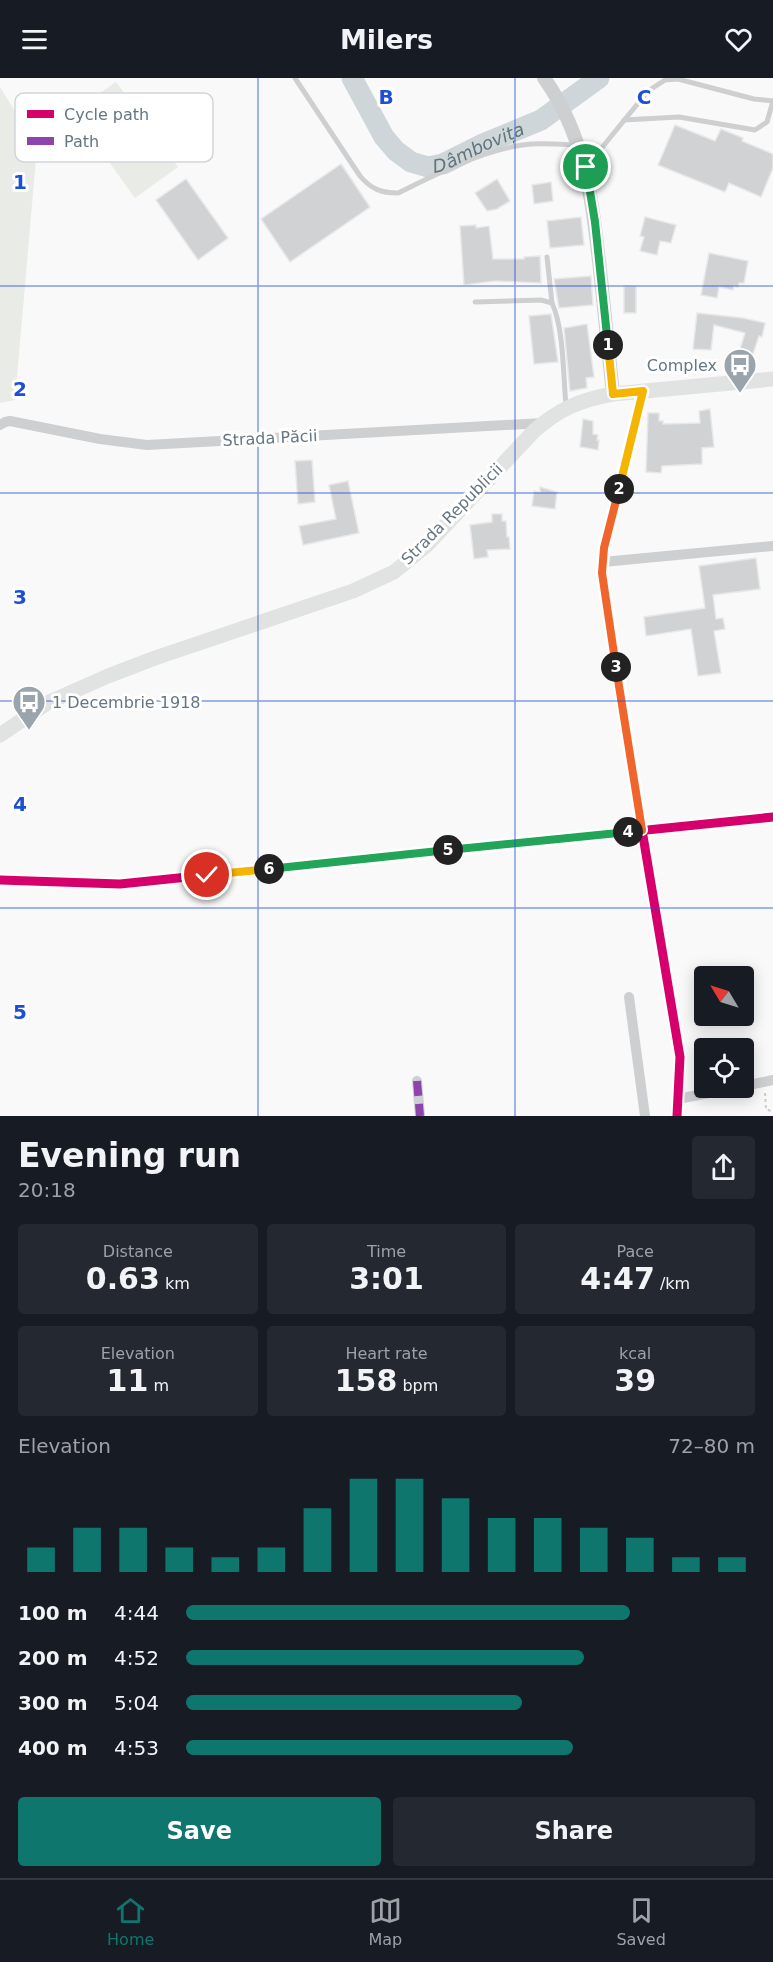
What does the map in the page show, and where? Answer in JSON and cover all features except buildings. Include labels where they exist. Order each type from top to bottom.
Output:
[{"type":"main road","name":"Strada Republicii","points":[[0,735],[47,703],[108,676],[353,591],[394,572],[416,555],[543,423],[566,408],[593,398],[613,394],[773,379]]},
{"type":"street","points":[[548,83],[578,143],[586,167],[595,222],[613,394]]},
{"type":"street","points":[[643,391],[603,562],[603,586],[680,1057],[677,1116]]},
{"type":"street","name":"Strada Păcii","points":[[0,425],[10,421],[100,439],[147,445],[543,423]]},
{"type":"street","points":[[603,562],[773,546]]},
{"type":"street","points":[[0,880],[120,884],[773,817]]},
{"type":"street","points":[[629,997],[645,1116]]},
{"type":"street","points":[[417,1081],[420,1116]]},
{"type":"street","points":[[754,1084],[769,1081]]},
{"type":"street","points":[[678,1099],[694,1096]]},
{"type":"lane","points":[[295,78],[360,176],[374,189],[385,193],[398,192],[469,159],[512,147],[546,143],[578,143]]},
{"type":"lane","points":[[586,167],[624,120],[653,86],[671,79],[754,99],[773,101],[767,122],[755,130],[679,117],[624,120]]},
{"type":"lane","points":[[547,257],[552,303],[558,325],[566,408]]},
{"type":"lane","points":[[475,303],[541,300],[552,303]]},
{"type":"path","points":[[769,1081],[766,1109],[773,1112]]},
{"type":"shaded area","points":[[116,82],[124,93],[100,93]]},
{"type":"shaded area","points":[[0,87],[15,111],[15,162],[36,162],[15,400],[0,403]]},
{"type":"shaded area","points":[[109,162],[174,162],[178,167],[135,198]]},
{"type":"waterway","name":"Dâmbovița","points":[[352,78],[384,137],[396,151],[411,162],[428,167],[443,164],[483,144],[541,120],[599,78]]},
{"type":"marked path","points":[[417,1081],[420,1116]]},
{"type":"cycle path","points":[[643,391],[604,548],[602,573],[680,1057],[677,1116]]},
{"type":"cycle path","points":[[0,880],[120,884],[773,817]]},
{"type":"place","name":"Complex","points":[[740,394]]},
{"type":"place","name":"1 Decembrie 1918","points":[[29,731]]},
{"type":"route","points":[[207,875],[642,830],[602,573],[604,548],[643,391],[613,394],[595,222],[586,167]]}]
